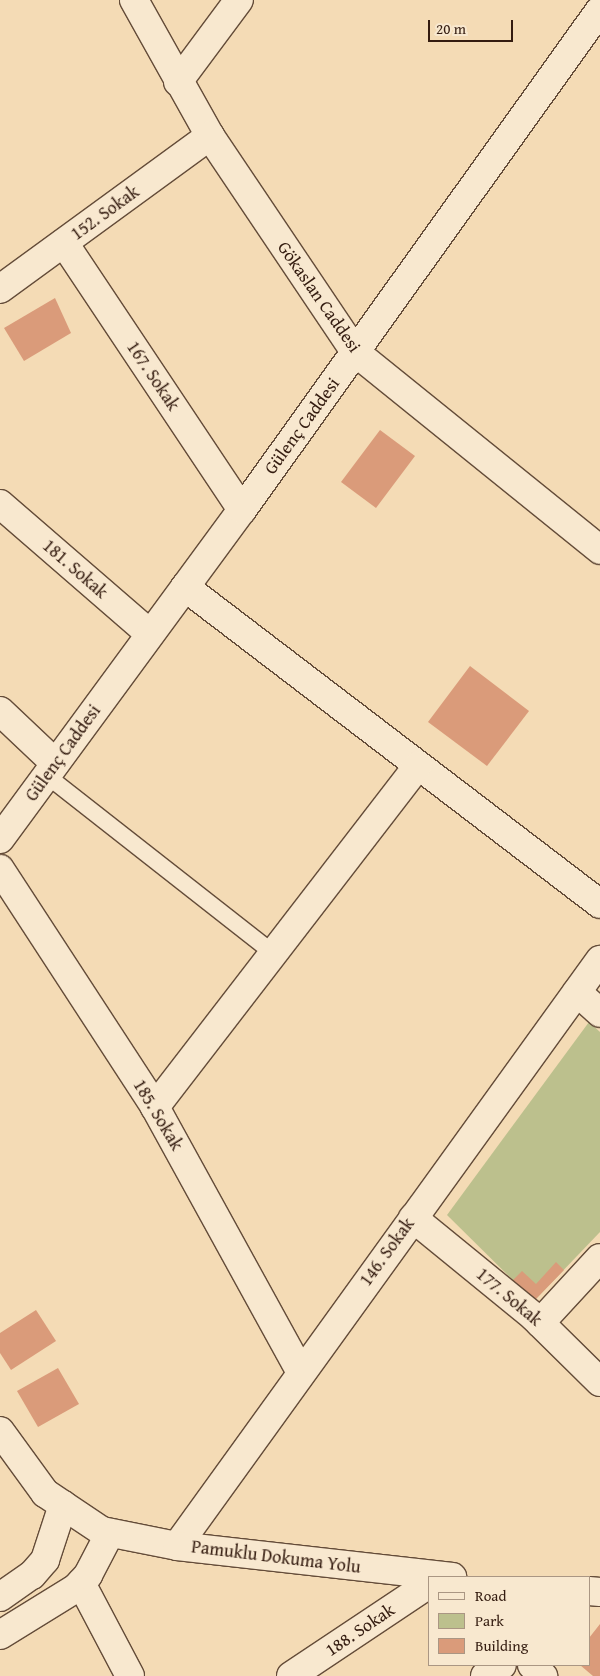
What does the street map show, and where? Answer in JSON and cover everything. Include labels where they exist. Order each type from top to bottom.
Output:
[{"type":"street","name":"Gökaslan Caddesi","points":[[134,0],[178,82],[210,136],[355,352],[597,540]]},
{"type":"street","points":[[178,82],[239,0]]},
{"type":"street","name":"Gülenç Caddesi","points":[[0,839],[242,510],[600,10]]},
{"type":"street","name":"152. Sokak","points":[[0,289],[210,136]]},
{"type":"street","name":"167. Sokak","points":[[64,243],[242,510]]},
{"type":"street","name":"181. Sokak","points":[[0,504],[150,634]]},
{"type":"street","points":[[185,587],[600,904]]},
{"type":"street","points":[[0,712],[51,769]]},
{"type":"street","points":[[155,1107],[418,765]]},
{"type":"street","name":"185. Sokak","points":[[0,869],[155,1107],[300,1372]]},
{"type":"street","name":"146. Sokak","points":[[177,1546],[300,1372],[600,960]]},
{"type":"street","points":[[577,992],[600,1013]]},
{"type":"street","name":"177. Sokak","points":[[413,1218],[540,1323],[600,1382]]},
{"type":"street","points":[[540,1323],[600,1258]]},
{"type":"street","points":[[0,1431],[45,1493],[106,1532],[81,1582],[0,1635]]},
{"type":"street","points":[[0,1597],[32,1575],[45,1560],[62,1505]]},
{"type":"street","name":"Pamuklu Dokuma Yolu","points":[[106,1532],[177,1546],[428,1577]]},
{"type":"street","points":[[81,1582],[130,1676]]},
{"type":"street","name":"188. Sokak","points":[[291,1676],[428,1587]]},
{"type":"street","points":[[485,1676],[500,1666]]},
{"type":"street","points":[[533,1666],[543,1676]]},
{"type":"lane","points":[[51,769],[274,953]]},
{"type":"green space","points":[[589,1022],[600,1032],[600,1232],[534,1301],[447,1215]]},
{"type":"building","points":[[55,298],[71,333],[24,361],[4,328]]},
{"type":"building","points":[[380,430],[415,456],[376,508],[341,482]]},
{"type":"building","points":[[470,666],[529,711],[487,766],[428,722]]},
{"type":"building","points":[[556,1262],[564,1270],[534,1301],[512,1281],[522,1271],[536,1284]]},
{"type":"building","points":[[36,1310],[56,1341],[11,1370],[0,1353],[0,1333]]},
{"type":"building","points":[[58,1368],[79,1404],[38,1427],[17,1391]]},
{"type":"building","points":[[600,1624],[600,1676],[593,1676],[581,1666],[590,1666],[590,1637]]}]
